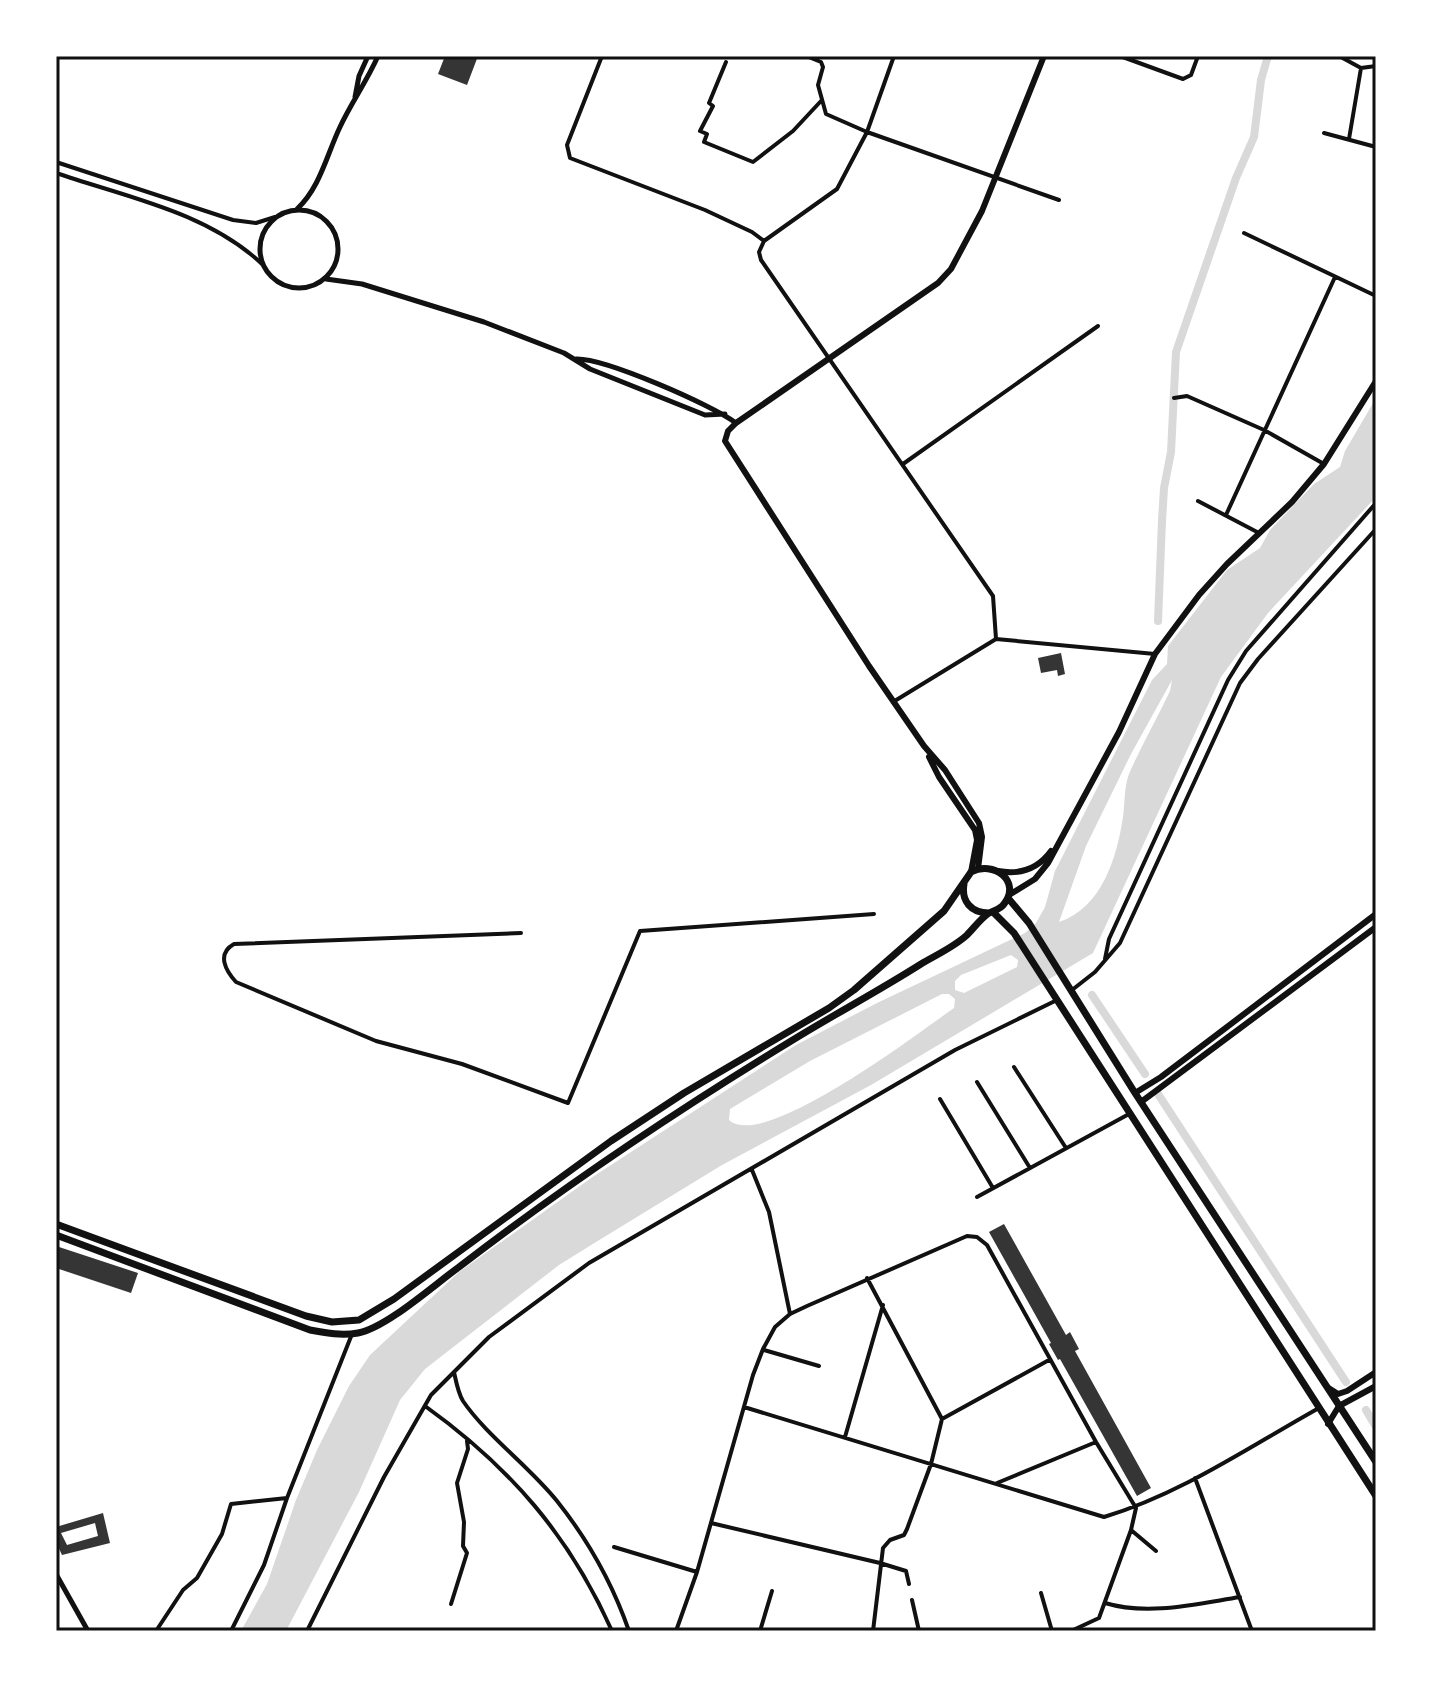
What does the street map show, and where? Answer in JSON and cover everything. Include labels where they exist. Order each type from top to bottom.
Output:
[{"type":"highway","points":[[56,1224],[306,1316],[332,1322],[359,1320],[442,1266],[611,1141],[728,1065],[829,1008],[944,911],[974,870],[992,868],[998,870],[1007,881],[1008,896],[1029,923],[1135,1093],[1376,1462]]},
{"type":"highway","points":[[964,884],[968,905],[981,913],[991,913],[1014,933],[1376,1496]]},
{"type":"highway","points":[[56,1235],[232,1298],[310,1330],[352,1334],[376,1327],[617,1150],[797,1037],[965,937],[1008,896]]},
{"type":"highway","points":[[1279,1348],[1290,1331]]},
{"type":"main road","points":[[974,870],[982,837],[981,827],[945,770],[893,702],[725,441],[726,434],[736,423],[938,283],[951,269],[982,211],[1044,56]]},
{"type":"main road","points":[[1008,896],[1035,879],[1048,863],[1119,732],[1155,654],[1199,595],[1292,502],[1324,464],[1376,381]]},
{"type":"main road","points":[[998,870],[1013,873],[1028,870],[1041,862],[1056,845]]},
{"type":"main road","points":[[1135,1093],[1161,1077],[1376,914]]},
{"type":"main road","points":[[1141,1102],[1376,927]]},
{"type":"main road","points":[[1325,1386],[1338,1394],[1376,1372]]},
{"type":"main road","points":[[1328,1424],[1339,1406],[1376,1386]]},
{"type":"street","points":[[353,105],[359,76],[368,56]]},
{"type":"street","points":[[56,162],[233,220],[256,223],[275,217],[297,209],[313,190],[341,124],[378,56]]},
{"type":"street","points":[[602,56],[567,145],[570,158],[705,210],[764,241]]},
{"type":"street","points":[[806,56],[817,60],[823,67],[818,85],[826,114],[867,132],[1059,200]]},
{"type":"street","points":[[894,56],[867,132],[833,194],[764,241],[759,252],[761,260],[993,596],[996,639]]},
{"type":"street","points":[[1120,56],[1183,79],[1191,75],[1198,56]]},
{"type":"street","points":[[1339,56],[1361,68],[1376,66]]},
{"type":"street","points":[[726,62],[709,103],[713,106],[700,131],[707,134],[704,142],[753,162],[793,131],[821,101]]},
{"type":"street","points":[[1349,139],[1361,68]]},
{"type":"street","points":[[1324,133],[1376,147]]},
{"type":"street","points":[[56,173],[219,231],[241,244],[262,264],[270,277],[286,287],[305,289],[326,279],[334,269],[339,257],[339,243],[332,225],[316,213],[297,209]]},
{"type":"street","points":[[262,264],[259,247],[264,230],[275,217]]},
{"type":"street","points":[[1244,233],[1376,296]]},
{"type":"street","points":[[1226,515],[1335,277]]},
{"type":"street","points":[[326,279],[362,284],[484,322],[705,415],[725,414]]},
{"type":"street","points":[[903,464],[1098,326]]},
{"type":"street","points":[[575,359],[595,360],[725,414],[736,423]]},
{"type":"street","points":[[1174,398],[1187,396],[1264,430],[1324,464]]},
{"type":"street","points":[[1198,501],[1259,533]]},
{"type":"street","points":[[1104,961],[1109,939],[1214,708],[1246,651],[1376,503]]},
{"type":"street","points":[[1072,990],[1095,972],[1120,943],[1240,683],[1376,529]]},
{"type":"street","points":[[893,702],[996,639],[1155,654]]},
{"type":"street","points":[[1214,708],[1225,713]]},
{"type":"street","points":[[521,933],[247,943],[228,947],[224,957],[226,971],[236,982],[376,1041],[462,1064],[568,1103],[640,931],[874,914]]},
{"type":"street","points":[[307,1631],[384,1477],[425,1406],[453,1370],[489,1337],[589,1263],[955,1050],[1057,1000]]},
{"type":"street","points":[[1014,1067],[1066,1148]]},
{"type":"street","points":[[977,1082],[1030,1168]]},
{"type":"street","points":[[940,1099],[993,1188]]},
{"type":"street","points":[[977,1197],[1129,1114]]},
{"type":"street","points":[[752,1170],[769,1212],[790,1314]]},
{"type":"street","points":[[676,1631],[697,1572],[744,1407],[763,1349],[775,1327],[790,1314],[967,1236],[977,1237],[987,1245],[1049,1360],[1136,1508],[1099,1618],[1071,1631]]},
{"type":"street","points":[[867,1278],[942,1419],[931,1464],[904,1535],[885,1544],[873,1631]]},
{"type":"street","points":[[845,1437],[883,1305]]},
{"type":"street","points":[[231,1631],[264,1565],[352,1334]]},
{"type":"street","points":[[763,1349],[819,1366]]},
{"type":"street","points":[[942,1419],[1049,1360]]},
{"type":"street","points":[[453,1370],[461,1398],[535,1475],[578,1531],[596,1559],[629,1631]]},
{"type":"street","points":[[425,1406],[467,1438],[538,1506],[574,1559],[612,1631]]},
{"type":"street","points":[[744,1407],[1104,1517],[1136,1508],[1319,1408]]},
{"type":"street","points":[[451,1604],[467,1553],[463,1546],[464,1522],[457,1483],[468,1449],[467,1438]]},
{"type":"street","points":[[995,1484],[1096,1442]]},
{"type":"street","points":[[1195,1478],[1252,1631]]},
{"type":"street","points":[[156,1631],[183,1590],[197,1578],[222,1534],[231,1504],[287,1498]]},
{"type":"street","points":[[711,1523],[906,1571],[909,1584]]},
{"type":"street","points":[[1131,1530],[1156,1551]]},
{"type":"street","points":[[614,1547],[697,1572]]},
{"type":"street","points":[[56,1574],[88,1631]]},
{"type":"street","points":[[760,1631],[772,1591]]},
{"type":"street","points":[[1041,1593],[1052,1631]]},
{"type":"street","points":[[1105,1603],[1125,1609],[1174,1607],[1240,1597]]},
{"type":"street","points":[[912,1600],[919,1631]]},
{"type":"shaded area","points":[[1376,398],[1376,497],[1268,613],[1221,677],[1093,953],[871,1085],[722,1165],[559,1265],[425,1369],[400,1400],[359,1492],[286,1631],[241,1631],[267,1584],[296,1500],[349,1386],[370,1355],[459,1272],[594,1176],[796,1045],[1025,933],[1036,923],[1045,907],[1055,871],[1152,680],[1167,664],[1168,646],[1227,570],[1260,548],[1270,530],[1314,484],[1340,467],[1345,451]],"holes":[[[1172,680],[1170,691],[1129,774],[1117,848],[1105,879],[1086,905],[1059,922],[1086,846]],[[1011,955],[1018,960],[1017,967],[964,993],[955,990],[955,981],[961,975]],[[942,994],[949,994],[955,999],[954,1008],[910,1040],[806,1105],[774,1119],[747,1125],[729,1120],[730,1109],[810,1061]]]},
{"type":"building","points":[[445,56],[478,56],[467,85],[438,74]]},
{"type":"building","points":[[1061,653],[1065,674],[1058,676],[1057,670],[1041,673],[1038,658]]},
{"type":"building","points":[[1004,1224],[1066,1335],[1070,1332],[1079,1349],[1075,1351],[1151,1488],[1137,1496],[1049,1344],[989,1232]]},
{"type":"building","points":[[56,1246],[138,1273],[131,1293],[56,1268]]},
{"type":"building","points":[[103,1513],[110,1543],[62,1555],[56,1542],[56,1527]],"holes":[[[95,1523],[98,1536],[67,1545],[61,1533]]]},
{"type":"waterway","points":[[1158,621],[1164,488],[1171,452],[1176,352],[1236,178],[1254,137],[1261,80],[1268,56]]},
{"type":"waterway","points":[[1092,995],[1145,1074]]},
{"type":"waterway","points":[[1158,1094],[1346,1382]]},
{"type":"waterway","points":[[1366,1410],[1376,1427]]}]
